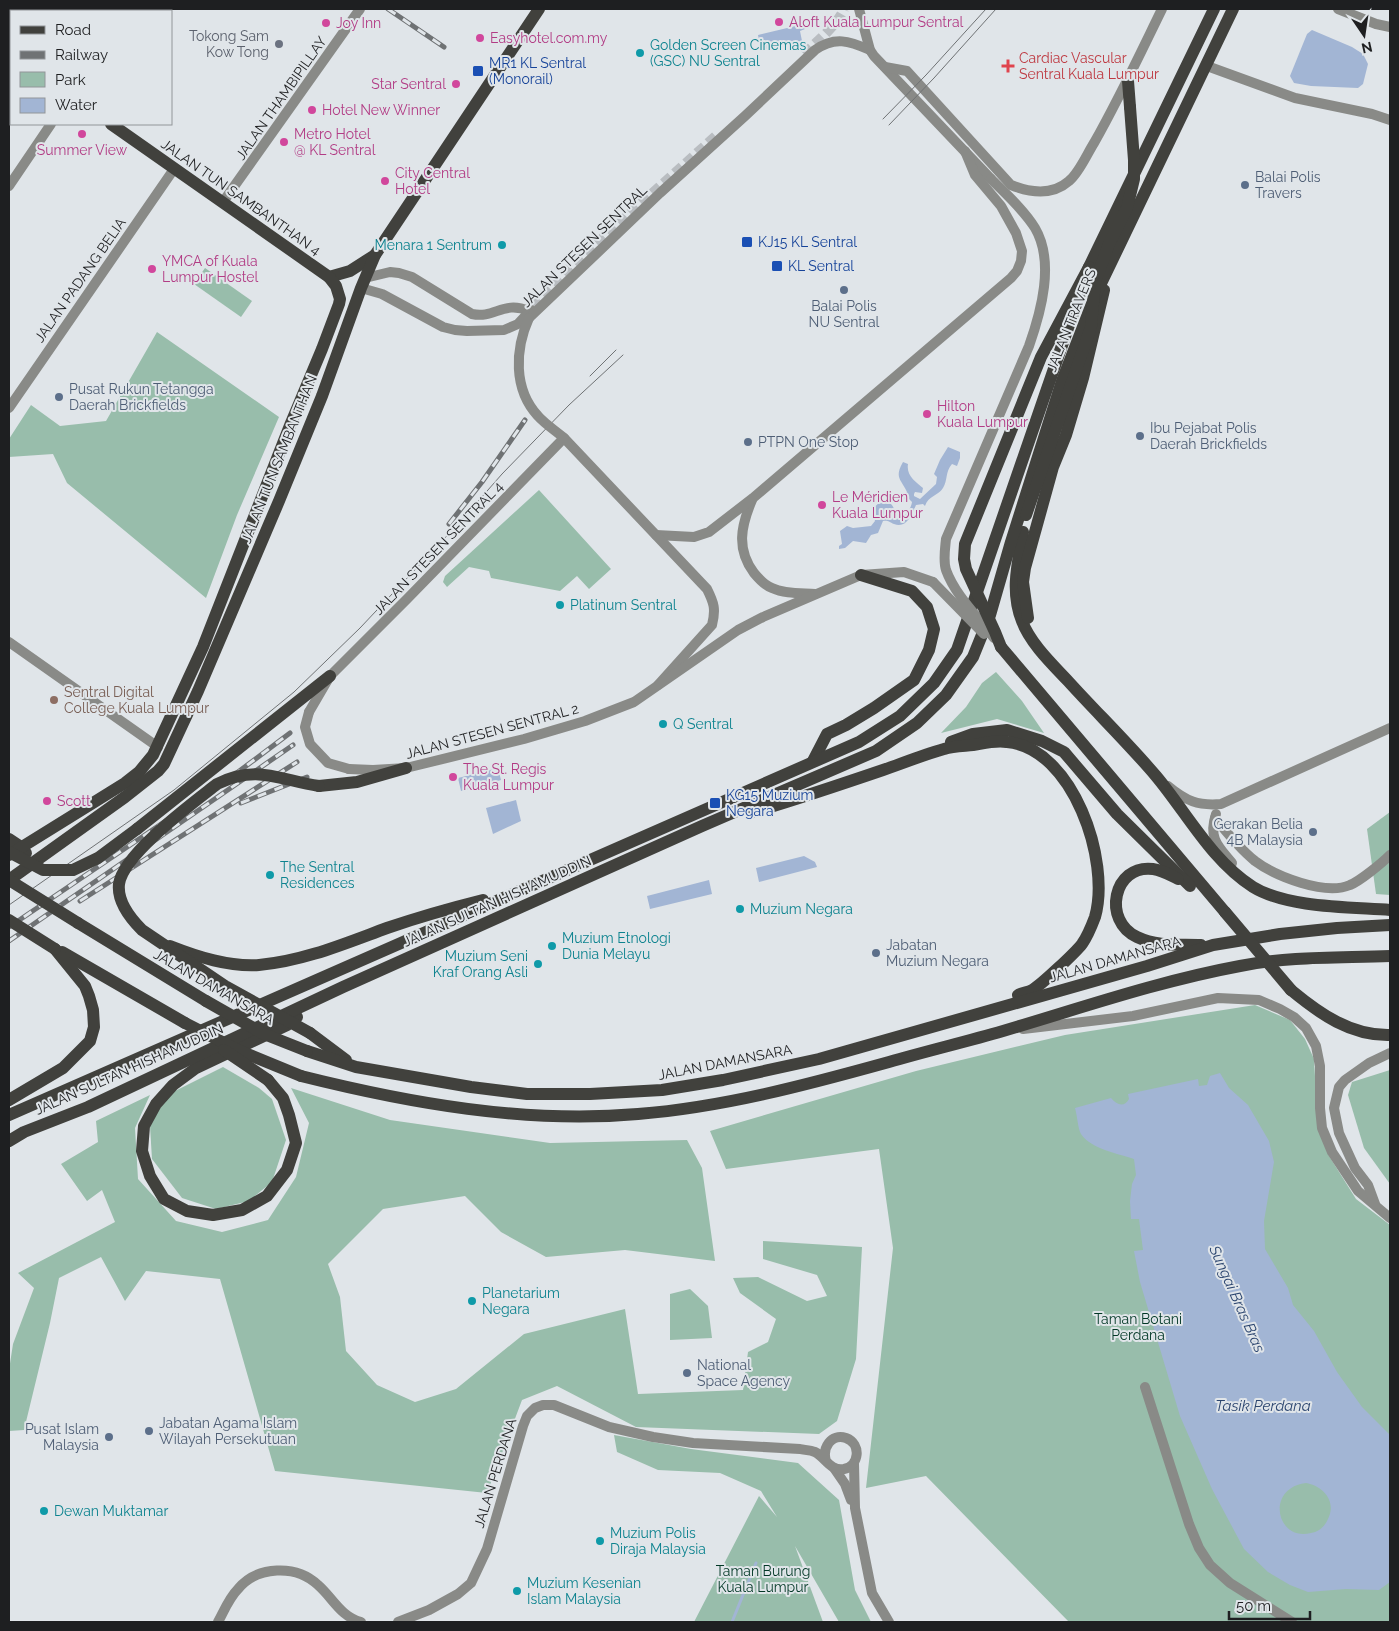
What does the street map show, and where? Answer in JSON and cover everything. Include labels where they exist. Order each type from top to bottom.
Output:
[{"type":"main road","name":"JALAN TUN SAMBANTHAN","points":[[12,877],[125,797],[164,764],[198,691],[279,501],[322,396],[375,255],[539,9]]},
{"type":"main road","points":[[1183,71],[1207,9]]},
{"type":"main road","name":"JALAN TRAVERS","points":[[956,650],[1089,267],[1214,9]]},
{"type":"main road","name":"JALAN TRAVERS","points":[[973,656],[990,615],[1062,381],[1095,296],[1233,9]]},
{"type":"main road","points":[[1128,81],[1134,179],[1127,208],[1109,244],[1095,282],[1090,327],[1026,516],[1015,577],[1015,594],[1022,621],[1032,639],[1050,662],[1156,777],[1222,860],[1253,887],[1271,896],[1312,904],[1390,910]]},
{"type":"main road","name":"JALAN TUN SAMBANTHAN 4","points":[[112,125],[329,277]]},
{"type":"main road","points":[[329,277],[350,271],[375,255]]},
{"type":"main road","points":[[1032,639],[1023,582],[1025,568],[1053,467],[1066,434],[1083,378],[1111,261]]},
{"type":"main road","points":[[1089,267],[1041,357],[965,544],[964,559],[966,569],[996,632],[1001,647],[1291,990],[1317,1011],[1346,1027],[1377,1036],[1390,1035]]},
{"type":"main road","name":"JALAN TUN SAMBANTHAN","points":[[9,853],[124,783],[139,772],[158,747],[204,647],[287,433],[322,349],[340,299],[336,286],[329,277]]},
{"type":"main road","points":[[1006,560],[1023,532]]},
{"type":"main road","points":[[813,762],[827,734],[874,708],[914,680],[929,650],[934,629],[927,607],[912,591],[861,575]]},
{"type":"main road","name":"JALAN SULTAN HISHAMUDDIN","points":[[9,1115],[859,742],[900,716],[934,683],[956,650]]},
{"type":"main road","name":"JALAN SULTAN HISHAMUDDIN","points":[[9,1141],[24,1132],[88,1107],[343,987],[702,826],[876,751],[917,723],[946,695],[973,656]]},
{"type":"main road","points":[[9,853],[43,870],[73,870],[98,858],[330,676]]},
{"type":"main road","points":[[945,748],[952,742],[973,734],[1007,730],[1042,740],[1064,752],[1117,814],[1190,886]]},
{"type":"main road","points":[[702,826],[786,803],[945,748],[992,742],[1008,742],[1023,745],[1041,754],[1056,768],[1068,783],[1076,800],[1090,832],[1096,858],[1099,886],[1095,917],[1082,944],[1033,990],[954,1014],[900,1036]]},
{"type":"main road","points":[[356,1067],[310,1034],[225,986],[142,930],[122,904],[119,884],[124,868],[160,829],[217,784],[237,776],[266,774],[319,786],[357,782],[406,768]]},
{"type":"main road","points":[[9,839],[21,847],[26,853],[27,860],[24,867],[12,877]]},
{"type":"main road","points":[[1214,945],[1160,944],[1135,937],[1120,922],[1116,907],[1118,892],[1122,883],[1130,874],[1140,870],[1153,869],[1167,873],[1190,886],[1225,912]]},
{"type":"main road","name":"JALAN DAMANSARA","points":[[12,877],[78,923],[206,1002],[264,1034],[356,1067],[471,1087],[527,1094],[610,1094],[678,1088],[723,1080],[818,1059],[1147,966],[1214,945],[1280,934],[1390,925]]},
{"type":"main road","points":[[158,942],[195,956],[226,963],[266,964],[323,952],[419,917],[522,889]]},
{"type":"main road","points":[[9,920],[55,949],[185,1023],[240,1051],[301,1076],[362,1091],[426,1103],[566,1117],[638,1114],[758,1097],[1002,1032],[1141,990],[1242,965],[1305,958],[1390,956]]},
{"type":"main road","points":[[9,1100],[63,1068],[90,1041],[94,1027],[93,1010],[89,996],[85,986],[55,949]]},
{"type":"main road","points":[[185,1023],[268,1080],[283,1098],[289,1115],[296,1143],[287,1170],[267,1196],[242,1210],[213,1215],[187,1211],[164,1199],[150,1176],[142,1151],[144,1126],[156,1104],[173,1085],[196,1068],[287,1025],[343,987]]},
{"type":"street","name":"JALAN THAMBIPILLAY","points":[[223,202],[360,9]]},
{"type":"street","name":"JALAN STESEN SENTRAL","points":[[859,9],[870,50]]},
{"type":"street","points":[[885,67],[907,71],[1011,185],[1037,193],[1051,191],[1069,181],[1082,164],[1128,81],[1162,9]]},
{"type":"street","points":[[1338,9],[1383,27],[1390,27]]},
{"type":"street","name":"JALAN STESEN SENTRAL","points":[[658,685],[712,624],[715,613],[713,600],[707,589],[564,438],[538,416],[524,398],[519,376],[518,357],[522,332],[530,312],[815,50],[824,44],[841,41],[852,42],[870,50],[1027,217],[1036,229],[1041,243],[1044,258],[1042,298],[1038,319],[1007,399],[946,539],[946,569],[959,593],[1001,647]]},
{"type":"street","points":[[1207,66],[1295,98],[1372,114],[1390,120]]},
{"type":"street","points":[[9,186],[50,125]]},
{"type":"street","name":"JALAN STESEN SENTRAL","points":[[656,535],[694,537],[708,532],[752,498],[991,296],[1017,271],[1022,251],[1016,232],[998,202],[975,174],[965,151]]},
{"type":"street","name":"JALAN PADANG BELIA","points":[[9,408],[174,169]]},
{"type":"street","points":[[390,272],[399,273],[412,277],[477,316],[513,306],[530,312],[518,324],[504,330],[467,331],[449,329],[363,283],[390,272]]},
{"type":"street","name":"JALAN STESEN SENTRAL 4","points":[[330,676],[564,438]]},
{"type":"street","points":[[752,498],[744,518],[742,530],[743,551],[747,563],[758,577],[771,588],[786,592],[816,594]]},
{"type":"street","name":"JALAN STESEN SENTRAL 2","points":[[330,676],[309,712],[305,726],[310,744],[328,763],[349,769],[373,770],[406,768],[524,739],[585,721],[634,702],[738,630],[763,617],[861,575],[904,572],[933,582],[986,637],[1001,647]]},
{"type":"street","points":[[9,642],[158,747]]},
{"type":"street","points":[[1156,777],[1183,798],[1203,804],[1221,804],[1390,728]]},
{"type":"street","points":[[1221,804],[1213,829],[1215,842],[1240,876]]},
{"type":"street","points":[[1215,818],[1254,860],[1290,878],[1328,889],[1349,885],[1380,865],[1390,856]]},
{"type":"street","points":[[1002,1032],[1133,1016],[1218,998],[1259,1000],[1280,1009],[1294,1017],[1306,1028],[1316,1046],[1320,1066],[1322,1128],[1332,1152],[1358,1191],[1390,1218]]},
{"type":"street","points":[[1376,1206],[1368,1185],[1355,1168],[1339,1133],[1334,1108],[1340,1087],[1345,1080],[1369,1063],[1390,1053]]},
{"type":"street","points":[[1145,1387],[1188,1524],[1199,1548],[1210,1565],[1230,1583],[1292,1622]]},
{"type":"street","name":"JALAN PERDANA","points":[[398,1622],[429,1610],[458,1594],[470,1583],[486,1549],[527,1416],[534,1408],[542,1405],[554,1405],[609,1426],[661,1438],[693,1443],[800,1449],[814,1452],[830,1465]]},
{"type":"street","points":[[855,1508],[845,1484],[830,1465],[825,1450],[830,1441],[840,1437],[852,1441],[857,1449],[854,1464],[855,1508],[872,1593],[889,1622]]},
{"type":"street","name":"JALAN PERDANA","points":[[800,1449],[823,1445],[830,1441]]},
{"type":"street","points":[[830,1465],[845,1469],[854,1464]]},
{"type":"street","points":[[218,1622],[236,1590],[247,1580],[265,1572],[281,1571],[292,1572],[309,1578],[323,1589],[344,1614],[361,1622]]},
{"type":"green space","points":[[205,268],[252,301],[241,317],[194,284]]},
{"type":"green space","points":[[157,332],[279,417],[237,515],[206,598],[67,483],[53,454],[9,457],[9,439],[31,405],[60,426],[106,421]]},
{"type":"green space","points":[[539,490],[611,569],[589,589],[577,576],[560,591],[491,578],[489,571],[469,567],[447,587],[443,582],[445,576]]},
{"type":"green space","points":[[996,672],[1022,701],[1044,733],[997,719],[941,733],[966,707],[982,683]]},
{"type":"green space","points":[[1390,812],[1390,895],[1376,894],[1367,829]]},
{"type":"green space","name":"Taman Botani Perdana","points":[[1255,1005],[1290,1020],[1305,1039],[1314,1059],[1318,1127],[1329,1156],[1356,1199],[1390,1225],[1390,1622],[1069,1622],[926,1476],[866,1488],[893,1248],[879,1149],[726,1169],[710,1131],[916,1071],[1065,1035]]},
{"type":"green space","points":[[223,1067],[259,1088],[272,1099],[286,1140],[272,1182],[249,1201],[216,1209],[182,1198],[152,1159],[150,1126],[163,1102],[175,1091]]},
{"type":"green space","points":[[1390,1070],[1390,1184],[1364,1148],[1348,1095],[1352,1082]]},
{"type":"green space","points":[[291,1088],[390,1120],[550,1143],[687,1140],[702,1168],[715,1261],[625,1250],[546,1257],[501,1232],[465,1196],[383,1209],[328,1264],[340,1297],[346,1351],[377,1385],[415,1402],[456,1389],[524,1334],[625,1309],[638,1394],[743,1390],[748,1352],[768,1342],[776,1319],[740,1293],[733,1278],[758,1277],[807,1301],[827,1296],[817,1275],[763,1259],[763,1241],[862,1247],[856,1359],[837,1421],[819,1434],[636,1427],[557,1386],[522,1400],[487,1493],[275,1471],[220,1279],[146,1271],[125,1301],[101,1257],[59,1278],[24,1430],[9,1431],[9,1370],[13,1344],[34,1288],[18,1273],[115,1222],[102,1190],[87,1201],[61,1164],[98,1142],[96,1121],[150,1095],[135,1128],[138,1179],[176,1221],[222,1232],[268,1220],[296,1177],[309,1123]]},
{"type":"green space","points":[[690,1289],[708,1306],[712,1338],[670,1340],[670,1294]]},
{"type":"green space","name":"Taman Burung Kuala Lumpur","points":[[614,1435],[691,1449],[798,1463],[839,1500],[855,1590],[871,1622],[839,1622],[795,1546],[823,1622],[694,1622],[759,1496],[777,1517],[761,1491],[720,1473],[658,1470],[617,1452]]},
{"type":"water","points":[[804,24],[805,29],[800,31],[802,41],[761,50],[758,35]]},
{"type":"water","points":[[1312,30],[1352,47],[1363,54],[1368,64],[1363,84],[1358,88],[1311,86],[1294,83],[1290,76],[1307,34]]},
{"type":"water","points":[[948,447],[960,452],[957,466],[952,464],[948,470],[943,488],[928,500],[925,506],[923,504],[916,505],[906,523],[899,525],[883,521],[878,533],[871,535],[866,543],[853,541],[845,548],[839,549],[839,546],[842,544],[840,531],[847,526],[853,528],[871,526],[875,521],[873,510],[879,503],[887,502],[891,504],[898,519],[905,515],[912,502],[908,498],[903,499],[907,492],[899,472],[903,462],[908,464],[910,475],[923,488],[922,493],[915,492],[914,494],[914,496],[920,499],[936,484],[937,477],[934,474]]},
{"type":"water","points":[[498,768],[501,780],[461,791],[458,778]]},
{"type":"water","points":[[516,800],[521,821],[493,834],[486,808]]},
{"type":"water","points":[[804,856],[815,862],[817,867],[759,882],[756,868]]},
{"type":"water","points":[[709,880],[712,894],[650,909],[647,896]]},
{"type":"water","name":"Tasik Perdana","points":[[1220,1073],[1229,1088],[1248,1105],[1269,1141],[1274,1162],[1264,1221],[1265,1249],[1288,1288],[1293,1305],[1314,1331],[1337,1372],[1362,1407],[1390,1435],[1390,1582],[1379,1590],[1346,1589],[1308,1592],[1290,1585],[1268,1572],[1244,1549],[1212,1489],[1180,1416],[1140,1282],[1134,1251],[1143,1250],[1139,1219],[1131,1219],[1130,1201],[1132,1184],[1136,1175],[1134,1159],[1091,1144],[1080,1132],[1075,1108],[1111,1098],[1118,1104],[1125,1104],[1129,1099],[1128,1094],[1198,1079],[1199,1086],[1207,1085],[1210,1076]],"holes":[[[1306,1483],[1318,1487],[1327,1495],[1331,1506],[1330,1512],[1325,1524],[1319,1530],[1299,1534],[1290,1530],[1283,1522],[1280,1513],[1280,1503],[1285,1494],[1293,1487]]]},
{"type":"waterway","points":[[732,1622],[756,1563]]},
{"type":"tunnel","points":[[804,54],[832,27],[844,9]]},
{"type":"tunnel","points":[[533,307],[566,271],[718,134]]},
{"type":"tram line","points":[[883,119],[986,9]]},
{"type":"tram line","points":[[889,125],[996,9]]},
{"type":"tram line","points":[[590,376],[616,350]]},
{"type":"tram line","points":[[9,905],[174,790],[294,692],[360,628],[459,523],[502,474],[569,405],[623,355]]},
{"type":"railway","points":[[388,9],[444,47]]},
{"type":"railway","points":[[449,524],[482,482],[525,420]]},
{"type":"railway","points":[[9,927],[238,772],[290,733]]},
{"type":"railway","points":[[9,941],[293,745]]},
{"type":"railway","points":[[80,901],[297,762]]},
{"type":"railway","points":[[241,803],[307,777]]},
{"type":"place","name":"Aloft Kuala Lumpur Sentral","points":[[779,22]]},
{"type":"place","name":"Joy Inn","points":[[326,23]]},
{"type":"place","name":"Easyhotel.com.my","points":[[480,38]]},
{"type":"place","name":"Tokong Sam Kow Tong","points":[[279,44]]},
{"type":"place","name":"Golden Screen Cinemas (GSC) NU Sentral","points":[[640,53]]},
{"type":"place","name":"Cardiac Vascular Sentral Kuala Lumpur","points":[[1008,66]]},
{"type":"place","name":"MR1 KL Sentral (Monorail)","points":[[478,71]]},
{"type":"place","name":"Star Sentral","points":[[456,84]]},
{"type":"place","name":"Hotel New Winner","points":[[312,110]]},
{"type":"place","name":"Summer View","points":[[82,134]]},
{"type":"place","name":"Metro Hotel @ KL Sentral","points":[[284,142]]},
{"type":"place","name":"City Central Hotel","points":[[385,181]]},
{"type":"place","name":"Balai Polis Travers","points":[[1245,185]]},
{"type":"place","name":"KJ15 KL Sentral","points":[[747,242]]},
{"type":"place","name":"Menara 1 Sentrum","points":[[502,245]]},
{"type":"place","name":"KL Sentral","points":[[777,266]]},
{"type":"place","name":"YMCA of Kuala Lumpur Hostel","points":[[152,269]]},
{"type":"place","name":"Balai Polis NU Sentral","points":[[844,290]]},
{"type":"place","name":"Pusat Rukun Tetangga Daerah Brickfields","points":[[59,397]]},
{"type":"place","name":"Hilton Kuala Lumpur","points":[[927,414]]},
{"type":"place","name":"Ibu Pejabat Polis Daerah Brickfields","points":[[1140,436]]},
{"type":"place","name":"PTPN One Stop","points":[[748,442]]},
{"type":"place","name":"Le Méridien Kuala Lumpur","points":[[822,505]]},
{"type":"place","name":"Platinum Sentral","points":[[560,605]]},
{"type":"place","name":"Sentral Digital College Kuala Lumpur","points":[[54,700]]},
{"type":"place","name":"Q Sentral","points":[[663,724]]},
{"type":"place","name":"The St. Regis Kuala Lumpur","points":[[453,777]]},
{"type":"place","name":"Scott","points":[[47,801]]},
{"type":"place","name":"KG15 Muzium Negara","points":[[715,803]]},
{"type":"place","name":"Gerakan Belia 4B Malaysia","points":[[1313,832]]},
{"type":"place","name":"The Sentral Residences","points":[[270,875]]},
{"type":"place","name":"Muzium Negara","points":[[740,909]]},
{"type":"place","name":"Muzium Etnologi Dunia Melayu","points":[[552,946]]},
{"type":"place","name":"Jabatan Muzium Negara","points":[[876,953]]},
{"type":"place","name":"Muzium Seni Kraf Orang Asli","points":[[538,964]]},
{"type":"place","name":"Planetarium Negara","points":[[472,1301]]},
{"type":"place","name":"National Space Agency","points":[[687,1373]]},
{"type":"place","name":"Jabatan Agama Islam Wilayah Persekutuan","points":[[149,1431]]},
{"type":"place","name":"Pusat Islam Malaysia","points":[[109,1437]]},
{"type":"place","name":"Dewan Muktamar","points":[[44,1511]]},
{"type":"place","name":"Muzium Polis Diraja Malaysia","points":[[600,1541]]},
{"type":"place","name":"Muzium Kesenian Islam Malaysia","points":[[517,1591]]},
{"type":"water label","name":"Sungai Bras Bras","points":[[1237,1299]]}]
